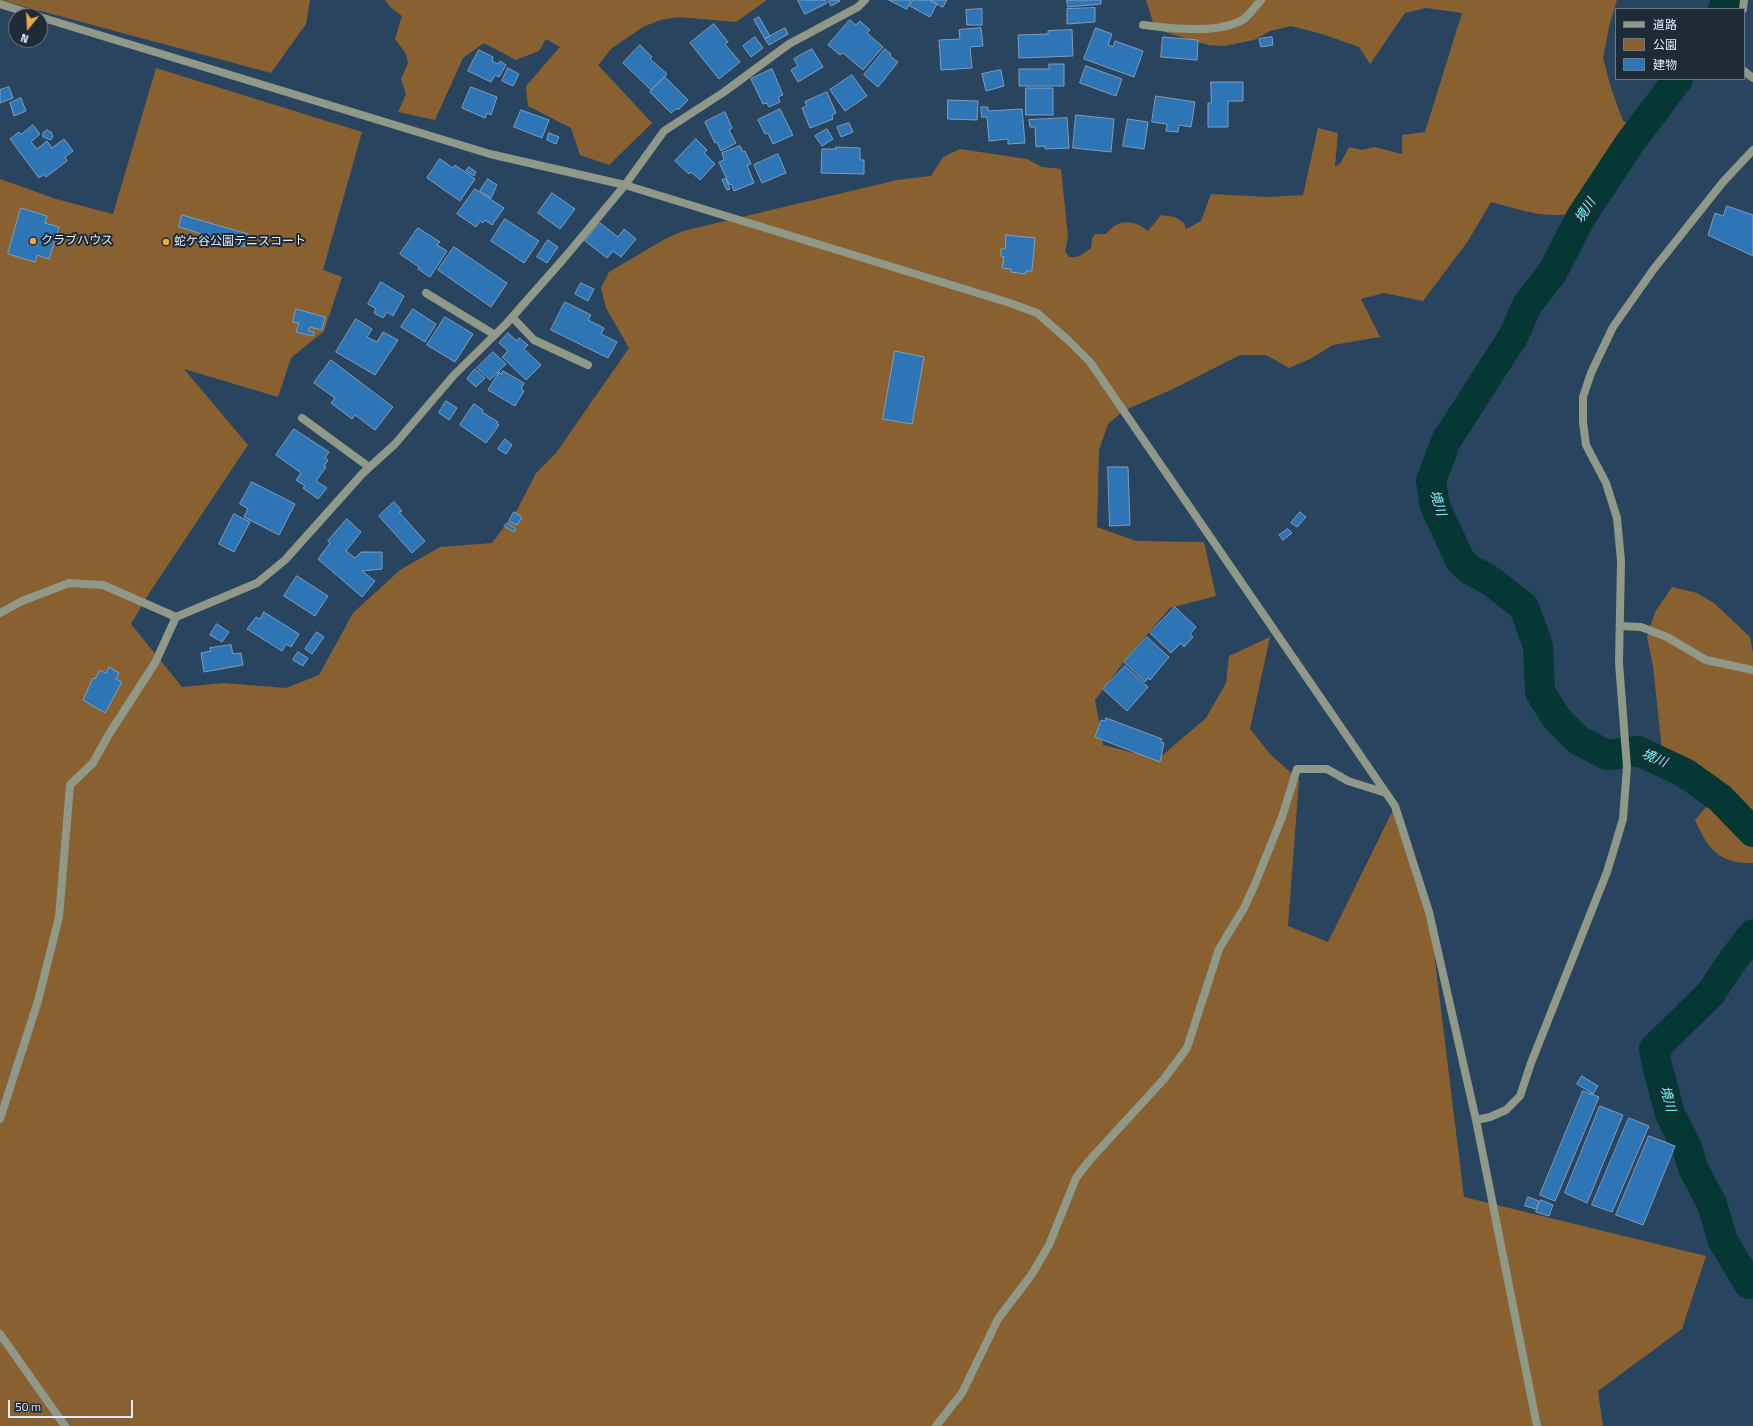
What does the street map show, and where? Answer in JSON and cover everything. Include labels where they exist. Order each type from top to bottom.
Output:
[{"type":"street","points":[[0,1119],[38,1001],[59,917],[70,785],[93,763],[109,734],[155,663],[176,617],[257,583],[285,560],[369,467],[395,444],[454,375],[512,317],[566,256],[625,185],[664,131],[724,92],[790,44],[858,7],[864,0]]},
{"type":"street","points":[[1142,25],[1186,29],[1222,27],[1245,18],[1261,0]]},
{"type":"street","points":[[0,4],[13,8]]},
{"type":"street","points":[[48,19],[490,154],[625,185],[1010,303],[1037,313],[1068,340],[1090,362],[1395,806],[1429,912],[1476,1120],[1536,1426]]},
{"type":"street","points":[[1745,72],[1753,78]]},
{"type":"street","points":[[1476,1120],[1490,1117],[1506,1110],[1520,1096],[1531,1064],[1607,872],[1623,819],[1627,767],[1619,663],[1622,560],[1617,518],[1606,483],[1586,445],[1582,397],[1591,373],[1613,327],[1653,270],[1722,182],[1753,150]]},
{"type":"street","points":[[426,293],[495,335]]},
{"type":"street","points":[[512,317],[534,340],[588,365]]},
{"type":"street","points":[[302,418],[369,467]]},
{"type":"street","points":[[0,612],[22,601],[69,583],[102,585],[176,617]]},
{"type":"street","points":[[1621,626],[1641,627],[1667,637],[1706,660],[1753,670]]},
{"type":"street","points":[[936,1426],[962,1393],[998,1319],[1032,1274],[1049,1245],[1076,1178],[1088,1162],[1164,1080],[1187,1048],[1219,949],[1244,908],[1256,884],[1282,817],[1297,769],[1327,769],[1348,781],[1386,793]]},
{"type":"street","points":[[0,1334],[65,1426]]},
{"type":"green space","points":[[0,0],[310,0],[306,24],[271,73],[48,13],[48,8],[30,8]]},
{"type":"green space","points":[[385,0],[767,0],[736,22],[679,17],[660,20],[643,27],[612,48],[598,65],[652,123],[609,165],[580,155],[571,128],[528,106],[526,86],[560,47],[546,39],[539,51],[516,60],[484,43],[463,58],[435,120],[398,112],[406,94],[401,79],[408,63],[406,54],[395,39],[402,16],[390,7]]},
{"type":"green space","points":[[1146,0],[1617,0],[1609,27],[1603,58],[1611,88],[1623,121],[1635,128],[1601,183],[1573,214],[1541,214],[1491,202],[1468,241],[1423,301],[1384,293],[1361,299],[1380,337],[1333,345],[1310,359],[1289,368],[1266,355],[1240,355],[1175,388],[1123,411],[1108,424],[1099,450],[1097,527],[1136,541],[1204,542],[1216,596],[1170,608],[1126,659],[1095,700],[1103,745],[1158,759],[1206,718],[1226,683],[1229,656],[1270,637],[1250,729],[1271,755],[1299,780],[1288,926],[1328,942],[1395,806],[1429,912],[1464,1197],[1706,1256],[1682,1329],[1598,1391],[1603,1426],[0,1426],[0,179],[56,199],[113,214],[156,68],[362,132],[323,270],[342,277],[324,331],[291,358],[278,397],[184,369],[248,445],[146,598],[131,624],[182,687],[224,683],[286,688],[319,675],[353,613],[400,570],[440,547],[492,543],[517,510],[536,473],[556,453],[629,348],[606,308],[601,288],[609,272],[665,239],[683,231],[897,180],[931,176],[943,157],[960,149],[1027,159],[1042,167],[1061,169],[1068,237],[1065,251],[1069,257],[1083,254],[1091,248],[1092,239],[1095,234],[1106,234],[1121,223],[1126,222],[1137,224],[1148,231],[1161,215],[1175,217],[1184,223],[1186,229],[1201,221],[1211,194],[1268,197],[1303,195],[1318,128],[1338,133],[1335,166],[1340,164],[1349,147],[1362,150],[1374,147],[1402,154],[1402,135],[1425,132],[1462,13],[1426,8],[1405,13],[1370,64],[1359,47],[1322,34],[1291,26],[1270,31],[1254,40],[1224,46],[1208,45],[1155,29]]},
{"type":"green space","points":[[1672,587],[1697,593],[1714,603],[1750,637],[1753,653],[1753,863],[1731,861],[1716,853],[1710,847],[1695,820],[1708,805],[1714,784],[1683,766],[1662,750],[1653,666],[1647,637],[1655,612]]},
{"type":"building","points":[[798,0],[825,0],[827,3],[805,14]]},
{"type":"building","points":[[889,0],[911,0],[907,9]]},
{"type":"building","points":[[913,0],[929,0],[937,4],[930,17],[910,6]]},
{"type":"building","points":[[930,0],[947,0],[943,7]]},
{"type":"building","points":[[1067,0],[1101,0],[1101,4],[1068,7]]},
{"type":"building","points":[[828,1],[840,1],[831,6]]},
{"type":"building","points":[[1095,8],[1095,22],[1067,24],[1067,9]]},
{"type":"building","points":[[982,9],[982,25],[967,25],[966,10]]},
{"type":"building","points":[[759,17],[770,36],[765,39],[754,20]]},
{"type":"building","points":[[850,20],[856,25],[860,21],[870,30],[867,33],[883,47],[863,70],[843,53],[840,55],[828,45]]},
{"type":"building","points":[[714,24],[728,42],[725,44],[740,62],[719,79],[690,43]]},
{"type":"building","points":[[785,28],[788,34],[769,45],[765,39]]},
{"type":"building","points":[[981,28],[983,46],[970,47],[972,68],[941,70],[939,40],[960,39],[959,30]]},
{"type":"building","points":[[1096,28],[1112,34],[1108,45],[1113,47],[1115,41],[1143,51],[1134,77],[1084,59]]},
{"type":"building","points":[[1072,30],[1073,56],[1019,58],[1018,35],[1048,34],[1048,31]]},
{"type":"building","points":[[755,37],[763,48],[751,57],[743,46]]},
{"type":"building","points":[[1163,37],[1198,40],[1197,60],[1161,57]]},
{"type":"building","points":[[1272,37],[1273,45],[1261,47],[1259,39]]},
{"type":"building","points":[[640,45],[652,57],[650,59],[667,74],[651,90],[623,63]]},
{"type":"building","points":[[812,49],[823,67],[798,82],[791,70],[798,66],[794,59]]},
{"type":"building","points":[[885,49],[891,54],[890,56],[898,62],[878,87],[864,75]]},
{"type":"building","points":[[479,50],[493,57],[492,61],[498,64],[500,61],[506,65],[499,77],[495,75],[491,82],[468,71]]},
{"type":"building","points":[[1049,64],[1064,64],[1064,86],[1019,86],[1019,69],[1049,69]]},
{"type":"building","points":[[1086,66],[1122,79],[1116,96],[1080,83]]},
{"type":"building","points":[[508,68],[519,74],[513,86],[502,81]]},
{"type":"building","points":[[772,69],[783,95],[778,97],[780,102],[769,107],[767,103],[763,104],[751,79]]},
{"type":"building","points":[[1001,70],[1004,86],[986,91],[982,74]]},
{"type":"building","points":[[852,75],[867,96],[845,111],[830,90]]},
{"type":"building","points":[[665,77],[688,100],[678,110],[677,108],[671,113],[650,92]]},
{"type":"building","points":[[1211,82],[1243,82],[1243,101],[1228,101],[1228,127],[1208,127],[1208,103],[1211,103]]},
{"type":"building","points":[[9,87],[13,98],[0,103],[0,90]]},
{"type":"building","points":[[471,87],[497,97],[491,115],[487,113],[485,118],[462,108]]},
{"type":"building","points":[[1026,88],[1053,88],[1053,115],[1026,115]]},
{"type":"building","points":[[827,92],[836,113],[832,115],[833,119],[810,128],[802,108],[807,106],[805,102]]},
{"type":"building","points":[[1156,96],[1195,102],[1191,127],[1179,125],[1178,132],[1166,131],[1167,124],[1152,122]]},
{"type":"building","points":[[21,98],[26,111],[14,116],[10,103]]},
{"type":"building","points":[[948,100],[978,101],[977,120],[948,119]]},
{"type":"building","points":[[981,107],[988,107],[988,111],[1022,109],[1025,143],[1008,144],[1008,139],[989,141],[987,117],[982,117]]},
{"type":"building","points":[[780,109],[793,135],[773,144],[768,133],[765,134],[758,120]]},
{"type":"building","points":[[521,110],[549,120],[542,138],[514,127]]},
{"type":"building","points":[[725,112],[732,128],[729,130],[736,143],[721,151],[717,142],[715,143],[705,122]]},
{"type":"building","points":[[1076,115],[1114,119],[1111,152],[1073,148]]},
{"type":"building","points":[[1067,118],[1069,148],[1045,149],[1045,146],[1036,147],[1035,127],[1030,127],[1029,120]]},
{"type":"building","points":[[1128,119],[1148,122],[1144,149],[1123,146]]},
{"type":"building","points":[[849,123],[853,132],[841,137],[837,127]]},
{"type":"building","points":[[33,125],[40,134],[31,142],[37,149],[47,141],[52,148],[64,139],[73,151],[65,157],[67,161],[46,177],[45,174],[39,178],[10,139],[19,132],[21,134]]},
{"type":"building","points":[[827,129],[833,139],[822,146],[815,136]]},
{"type":"building","points":[[47,130],[51,132],[53,136],[51,140],[43,137],[43,133]]},
{"type":"building","points":[[549,133],[559,137],[556,144],[547,140]]},
{"type":"building","points":[[696,139],[707,150],[704,153],[715,164],[700,180],[691,172],[689,174],[675,161]]},
{"type":"building","points":[[740,146],[743,152],[745,151],[751,164],[747,165],[754,183],[734,191],[732,185],[729,184],[719,162],[724,160],[722,153]]},
{"type":"building","points":[[836,147],[860,148],[860,160],[864,160],[864,174],[821,173],[822,149],[836,149]]},
{"type":"building","points":[[778,154],[786,173],[762,183],[754,165]]},
{"type":"building","points":[[440,159],[453,168],[455,165],[475,179],[460,201],[427,178]]},
{"type":"building","points":[[469,167],[476,172],[474,176],[466,171]]},
{"type":"building","points":[[488,179],[497,185],[491,198],[480,191]]},
{"type":"building","points":[[726,179],[730,189],[727,190],[722,180]]},
{"type":"building","points":[[475,189],[504,208],[492,225],[485,220],[483,223],[480,221],[476,227],[457,214]]},
{"type":"building","points":[[552,193],[575,209],[560,229],[538,213]]},
{"type":"building","points":[[1727,206],[1753,215],[1753,256],[1708,235],[1715,213],[1723,216]]},
{"type":"building","name":"クラブハウス","points":[[21,208],[47,216],[45,223],[59,227],[49,259],[37,255],[35,262],[8,254]]},
{"type":"building","points":[[182,215],[248,234],[244,247],[179,227]]},
{"type":"building","points":[[505,219],[539,241],[524,263],[491,241]]},
{"type":"building","points":[[600,223],[618,237],[624,229],[636,239],[621,257],[613,251],[607,258],[585,241]]},
{"type":"building","points":[[418,228],[440,242],[437,245],[447,251],[430,277],[418,269],[419,267],[400,254]]},
{"type":"building","points":[[1006,235],[1035,238],[1032,271],[1026,271],[1026,274],[1011,272],[1011,269],[1002,268],[1004,257],[1001,256],[1001,249],[1005,249]]},
{"type":"building","points":[[548,240],[558,247],[547,263],[537,257]]},
{"type":"building","points":[[454,247],[507,283],[491,307],[438,270]]},
{"type":"building","points":[[381,282],[404,296],[393,316],[387,312],[383,318],[374,313],[376,309],[368,304]]},
{"type":"building","points":[[581,283],[594,289],[588,301],[575,294]]},
{"type":"building","points":[[565,302],[591,315],[588,320],[604,328],[601,334],[617,342],[608,358],[551,330]]},
{"type":"building","points":[[296,309],[325,317],[322,330],[310,327],[308,331],[314,332],[313,336],[296,332],[299,323],[293,322]]},
{"type":"building","points":[[413,309],[436,324],[425,342],[401,327]]},
{"type":"building","points":[[445,317],[473,334],[455,362],[427,345]]},
{"type":"building","points":[[356,319],[372,329],[367,337],[377,342],[383,332],[398,340],[375,375],[336,352]]},
{"type":"building","points":[[508,333],[517,341],[519,338],[528,345],[524,349],[541,365],[526,380],[502,357],[508,351],[499,343]]},
{"type":"building","points":[[895,351],[924,357],[912,424],[883,419]]},
{"type":"building","points":[[493,352],[506,364],[490,380],[477,368]]},
{"type":"building","points":[[331,360],[393,407],[375,430],[355,415],[352,419],[331,403],[335,398],[314,383]]},
{"type":"building","points":[[475,369],[485,378],[476,387],[467,379]]},
{"type":"building","points":[[503,371],[524,383],[521,389],[524,391],[515,406],[488,390],[499,372],[501,374]]},
{"type":"building","points":[[446,401],[457,408],[449,420],[439,413]]},
{"type":"building","points":[[474,404],[483,410],[482,412],[498,422],[497,424],[499,425],[486,443],[460,425]]},
{"type":"building","points":[[294,429],[329,452],[325,458],[328,460],[324,466],[326,467],[316,481],[327,488],[318,499],[303,488],[305,486],[296,480],[301,473],[276,455]]},
{"type":"building","points":[[505,439],[512,445],[506,454],[498,449]]},
{"type":"building","points":[[1108,467],[1128,467],[1130,525],[1110,526]]},
{"type":"building","points":[[252,482],[295,504],[279,535],[244,517],[248,509],[240,504]]},
{"type":"building","points":[[394,502],[402,511],[399,512],[425,541],[412,553],[379,516]]},
{"type":"building","points":[[514,512],[522,517],[517,525],[509,521]]},
{"type":"building","points":[[1300,512],[1306,517],[1297,527],[1291,523]]},
{"type":"building","points":[[234,514],[250,522],[234,552],[219,544]]},
{"type":"building","points":[[347,519],[361,532],[346,551],[355,558],[361,552],[382,552],[382,569],[362,571],[375,581],[362,597],[318,559],[330,543],[328,541]]},
{"type":"building","points":[[507,523],[516,529],[514,532],[504,526]]},
{"type":"building","points":[[1288,529],[1292,533],[1283,540],[1279,535]]},
{"type":"building","points":[[297,576],[328,596],[315,616],[284,596]]},
{"type":"building","points":[[1175,607],[1196,627],[1190,634],[1193,637],[1184,647],[1181,643],[1171,653],[1150,633]]},
{"type":"building","points":[[264,612],[299,634],[291,647],[286,644],[282,651],[247,629],[256,617],[260,619]]},
{"type":"building","points":[[217,624],[229,632],[222,642],[210,635]]},
{"type":"building","points":[[317,632],[324,637],[312,654],[305,649]]},
{"type":"building","points":[[1147,637],[1169,657],[1150,680],[1148,678],[1145,682],[1124,662]]},
{"type":"building","points":[[231,645],[233,654],[241,653],[243,665],[204,672],[201,653],[211,651],[210,648]]},
{"type":"building","points":[[298,652],[308,658],[303,666],[293,660]]},
{"type":"building","points":[[1125,666],[1148,687],[1127,711],[1103,689]]},
{"type":"building","points":[[109,667],[119,673],[116,679],[122,682],[105,713],[83,700],[93,678],[95,679],[100,670],[106,673]]},
{"type":"building","points":[[1106,718],[1162,739],[1161,742],[1164,743],[1160,762],[1095,737],[1101,720],[1105,721]]},
{"type":"building","points":[[1582,1076],[1598,1086],[1593,1094],[1577,1084]]},
{"type":"building","points":[[1583,1091],[1599,1097],[1555,1201],[1540,1195]]},
{"type":"building","points":[[1600,1106],[1623,1115],[1587,1203],[1565,1193]]},
{"type":"building","points":[[1629,1118],[1649,1126],[1612,1212],[1592,1205]]},
{"type":"building","points":[[1649,1136],[1675,1146],[1643,1225],[1616,1215]]},
{"type":"building","points":[[1528,1197],[1539,1201],[1536,1209],[1525,1206]]},
{"type":"building","points":[[1541,1200],[1553,1205],[1549,1216],[1536,1212]]},
{"type":"waterway","name":"境川","points":[[1723,8],[1726,0]]},
{"type":"waterway","name":"境川","points":[[1677,80],[1629,144],[1581,217],[1552,273],[1527,305],[1514,335],[1446,441],[1431,481],[1435,506],[1460,560],[1469,569],[1491,581],[1524,607],[1538,646],[1540,692],[1557,719],[1578,740],[1607,755],[1638,751],[1685,773],[1720,798],[1753,832]]},
{"type":"waterway","name":"境川","points":[[1749,1284],[1723,1241],[1712,1204],[1693,1168],[1687,1147],[1670,1114],[1654,1049],[1711,993],[1733,960],[1753,934]]},
{"type":"place","name":"クラブハウス","points":[[33,241]]},
{"type":"place","name":"蛇ケ谷公園テニスコート","points":[[166,242]]}]
